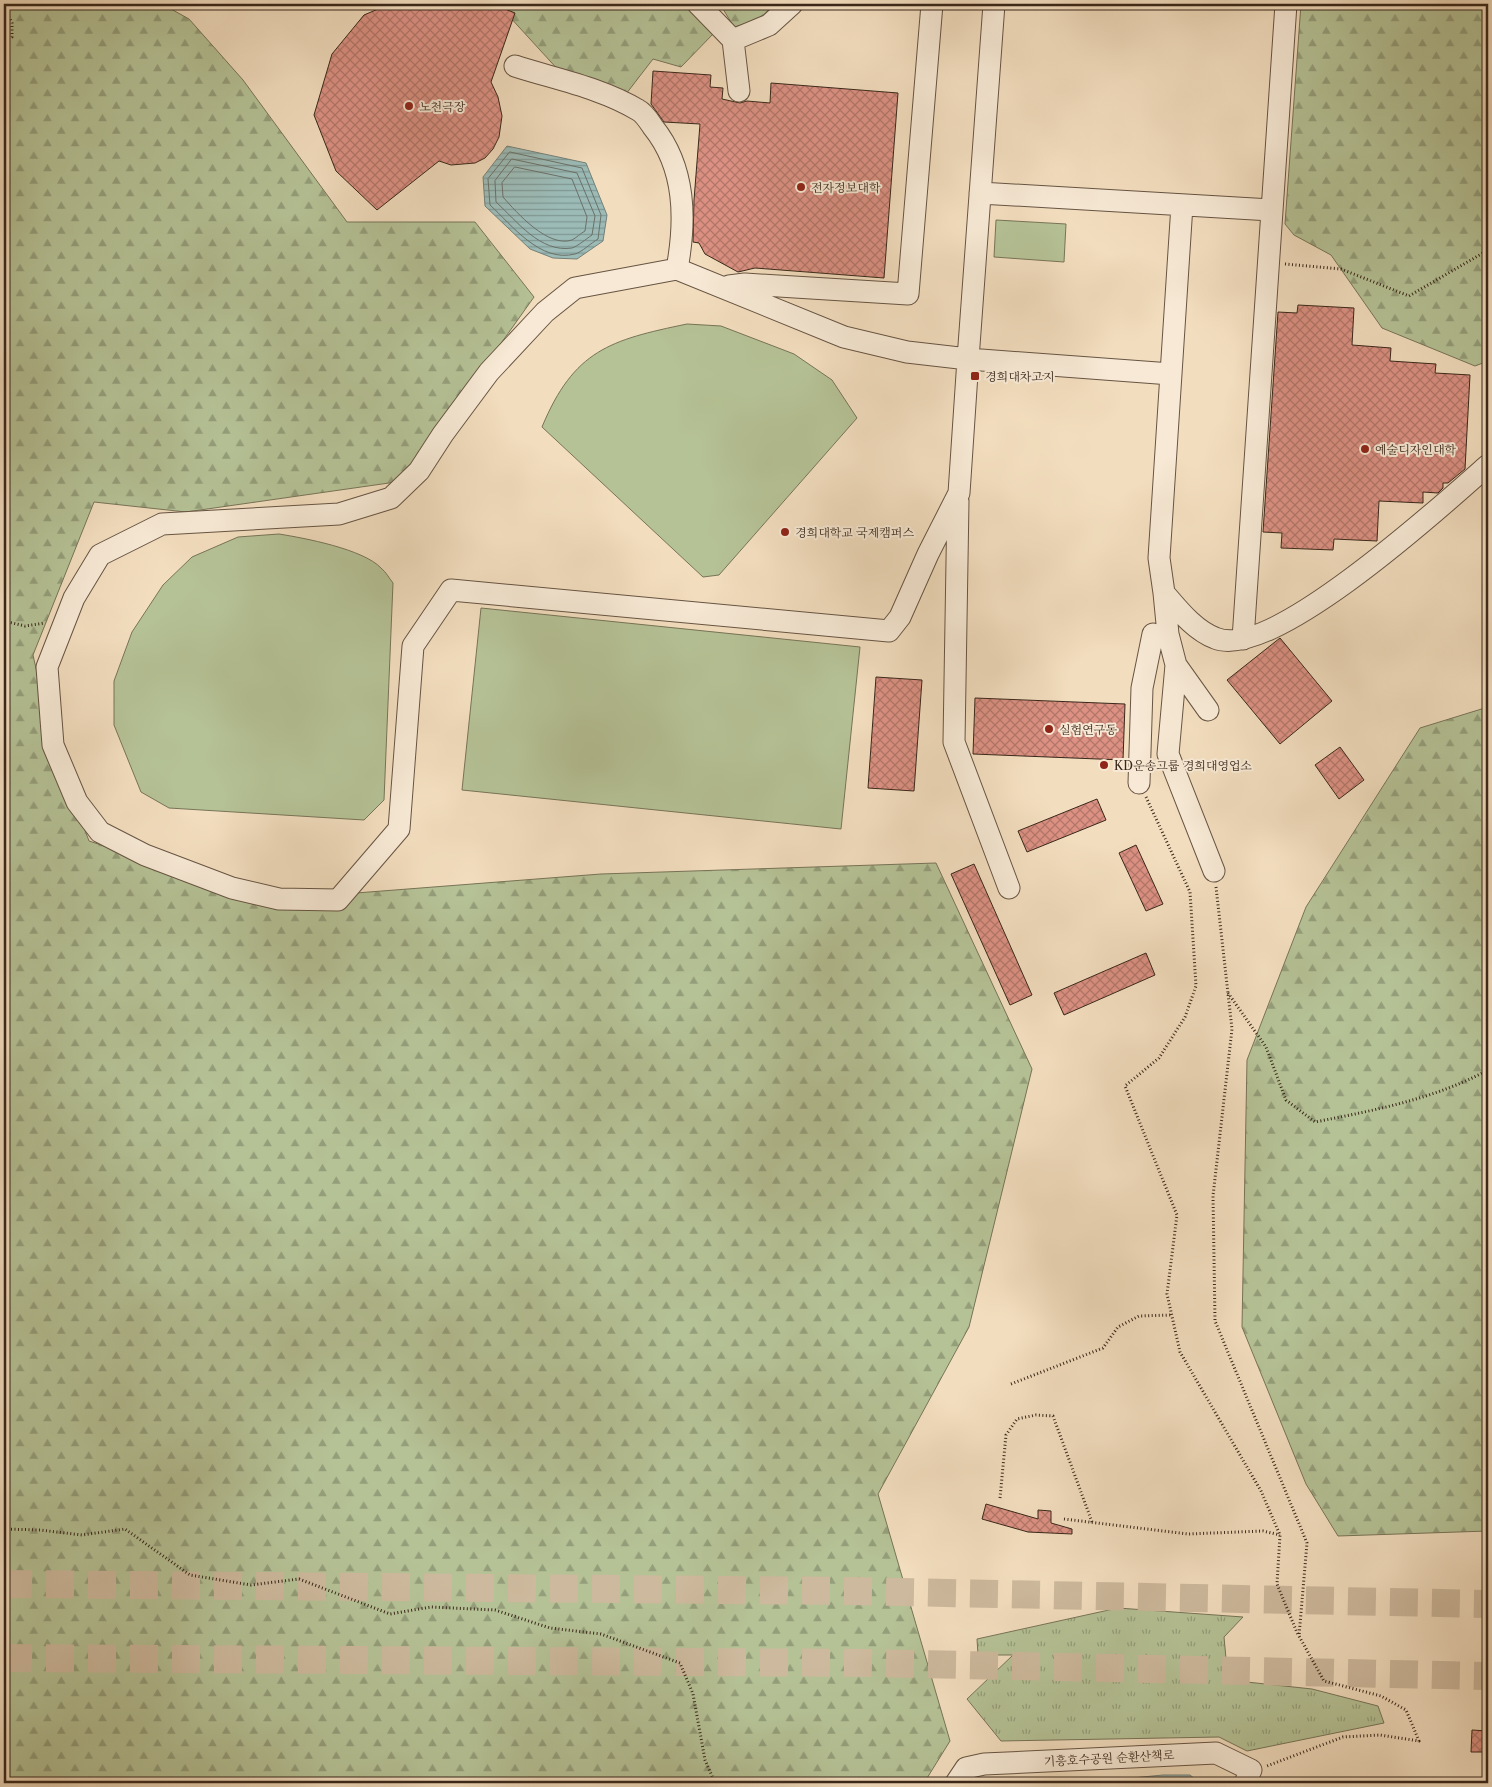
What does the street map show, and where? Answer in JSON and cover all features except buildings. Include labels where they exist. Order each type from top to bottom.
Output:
[{"type":"street","points":[[698,4],[733,40],[739,91]]},
{"type":"street","points":[[733,40],[769,25],[792,4]]},
{"type":"street","points":[[734,285],[908,294],[932,4]]},
{"type":"street","points":[[994,4],[956,545],[954,742],[1009,888]]},
{"type":"street","points":[[1243,639],[1286,4]]},
{"type":"street","points":[[515,66],[608,96],[640,110],[664,140],[680,182],[683,234],[677,269]]},
{"type":"street","points":[[980,193],[1271,210]]},
{"type":"street","points":[[1182,205],[1159,558],[1168,634],[1176,665],[1168,754],[1214,871]]},
{"type":"street","points":[[959,493],[928,554],[900,617],[890,631],[451,590],[413,646],[399,830],[338,900],[279,899],[232,888],[145,855],[100,832],[77,802],[53,745],[47,667],[74,598],[100,555],[162,524],[339,514],[391,498],[419,471],[442,434],[489,372],[545,312],[575,288],[677,269],[734,285],[844,336],[907,352],[968,359],[1171,374]]},
{"type":"street","points":[[1164,593],[1190,621],[1216,639],[1243,639],[1292,619],[1414,531],[1488,465]]},
{"type":"street","points":[[1139,783],[1142,688],[1153,634]]},
{"type":"street","points":[[1176,665],[1208,710]]},
{"type":"street","name":"기흥호수공원 순환산책로","points":[[956,1783],[966,1768],[984,1764],[1216,1753],[1248,1776]]},
{"type":"path","points":[[4,6],[12,23],[12,37],[4,42]]},
{"type":"path","points":[[1268,265],[1291,263],[1341,269],[1409,296],[1488,250]]},
{"type":"path","points":[[4,621],[25,626],[66,620]]},
{"type":"path","points":[[1139,783],[1190,892],[1196,986],[1186,1017],[1159,1058],[1125,1086],[1177,1214],[1167,1294],[1180,1352],[1261,1491],[1280,1535],[1277,1584],[1299,1636],[1324,1681],[1382,1696],[1406,1710],[1419,1741],[1380,1735],[1343,1736],[1248,1776]]},
{"type":"path","points":[[1214,871],[1232,1029],[1213,1196],[1215,1321],[1307,1543],[1299,1636]]},
{"type":"path","points":[[1228,992],[1266,1047],[1286,1100],[1315,1122],[1406,1104],[1470,1080],[1488,1070]]},
{"type":"path","points":[[1011,1384],[1103,1348],[1118,1327],[1139,1316],[1172,1315]]},
{"type":"path","points":[[1000,1498],[1006,1435],[1016,1419],[1036,1415],[1054,1416],[1092,1522]]},
{"type":"path","points":[[1064,1519],[1188,1534],[1263,1531],[1280,1535]]},
{"type":"path","points":[[4,1529],[40,1530],[82,1535],[125,1528],[190,1575],[251,1585],[299,1579],[390,1614],[431,1607],[495,1610],[550,1628],[601,1634],[650,1651],[680,1663],[693,1694],[705,1760],[715,1783]]},
{"type":"green space","points":[[4,4],[162,4],[189,19],[243,80],[347,222],[475,222],[534,297],[403,481],[186,512],[94,502],[33,655],[53,745],[89,841],[232,888],[279,899],[601,874],[936,863],[1032,1069],[969,1327],[878,1494],[950,1741],[924,1783],[4,1783]]},
{"type":"green space","points":[[510,4],[687,4],[714,33],[681,67],[653,59],[626,94],[561,73],[508,15]]},
{"type":"green space","points":[[720,4],[774,4],[760,19],[734,27]]},
{"type":"green space","points":[[1301,4],[1488,4],[1488,361],[1475,366],[1382,328],[1331,255],[1294,235],[1285,224]]},
{"type":"green space","points":[[996,220],[1066,224],[1064,262],[994,257]]},
{"type":"green space","points":[[687,324],[721,326],[794,354],[832,380],[857,418],[719,575],[703,577],[542,427],[554,401],[567,381],[582,365],[598,353],[616,343],[636,336]]},
{"type":"green space","points":[[279,534],[333,545],[361,555],[381,568],[393,583],[384,800],[364,820],[169,808],[141,792],[114,725],[114,681],[132,632],[163,585],[192,557],[238,537]]},
{"type":"green space","points":[[481,608],[860,647],[841,829],[462,790]]},
{"type":"green space","points":[[1488,707],[1488,1531],[1338,1536],[1306,1484],[1242,1327],[1247,1060],[1306,907],[1420,728]]},
{"type":"green space","points":[[1118,1608],[1243,1617],[1224,1637],[1228,1680],[1312,1689],[1378,1706],[1384,1723],[1247,1751],[1219,1737],[1001,1741],[967,1699],[1013,1655],[978,1655],[977,1639]]},
{"type":"water","points":[[507,146],[586,163],[607,215],[603,241],[577,259],[553,258],[530,249],[485,206],[483,177]]},
{"type":"water","points":[[1163,1775],[1190,1775],[1200,1783],[1080,1783]]},
{"type":"tunnel","points":[[4,1584],[851,1591],[1488,1604]]},
{"type":"tunnel","points":[[4,1658],[868,1663],[1488,1676]]},
{"type":"place","name":"노천극장","points":[[409,106]]},
{"type":"place","name":"전자정보대학","points":[[801,187]]},
{"type":"place","name":"경희대차고지","points":[[975,376]]},
{"type":"place","name":"예술디자인대학","points":[[1365,449]]},
{"type":"place","name":"경희대학교 국제캠퍼스","points":[[785,532]]},
{"type":"place","name":"실험연구동","points":[[1049,729]]},
{"type":"place","name":"KD운송그룹 경희대영업소","points":[[1104,765]]}]
